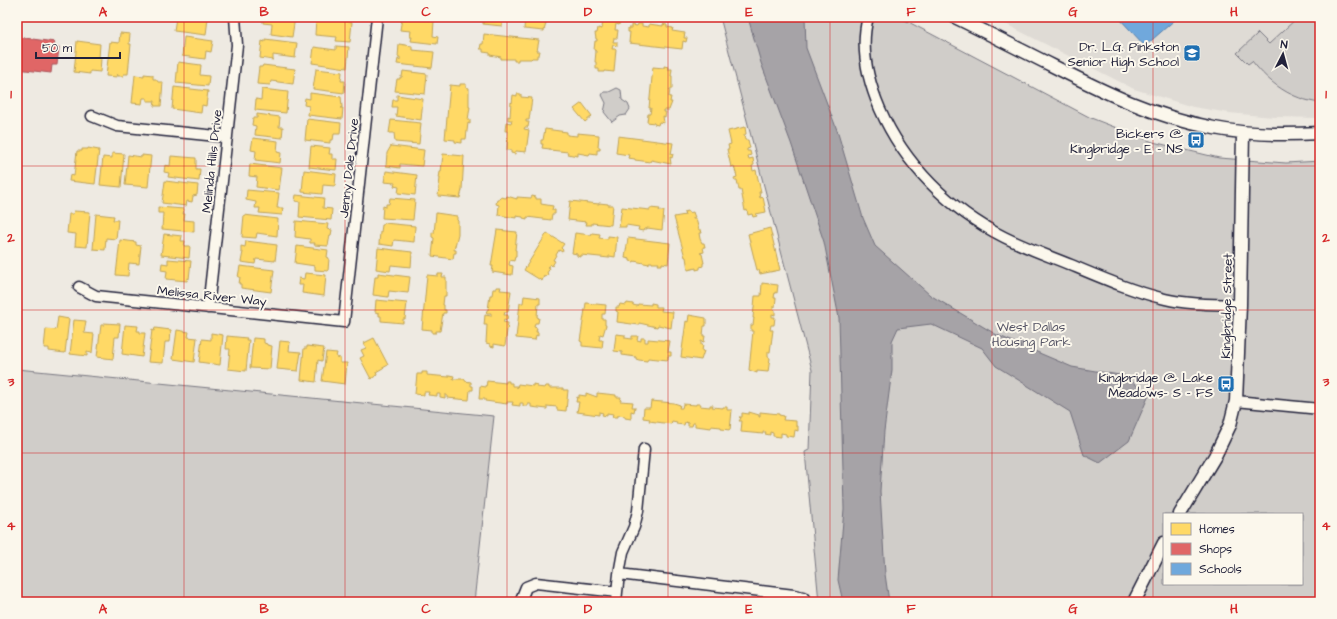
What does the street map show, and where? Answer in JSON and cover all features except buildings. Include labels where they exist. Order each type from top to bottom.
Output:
[{"type":"street","name":"Melinda Hills Drive","points":[[208,308],[237,45],[235,17]]},
{"type":"street","name":"Jenny Dale Drive","points":[[344,322],[377,17]]},
{"type":"street","points":[[868,17],[865,43],[866,63],[875,96],[887,124],[904,152],[927,179],[965,212],[1004,237],[1123,286],[1166,299],[1197,304],[1240,305]]},
{"type":"street","points":[[955,17],[1106,93],[1146,110],[1214,128],[1243,132],[1298,134],[1320,133]]},
{"type":"street","points":[[92,116],[117,126],[227,137]]},
{"type":"street","name":"Kingbridge Street","points":[[1181,513],[1215,456],[1230,425],[1236,401],[1240,305],[1243,132]]},
{"type":"street","name":"Melissa River Way","points":[[79,287],[96,296],[344,322]]},
{"type":"street","points":[[1236,401],[1320,409]]},
{"type":"street","points":[[521,602],[526,587],[536,583],[616,597],[623,552],[634,527],[638,511],[644,449]]},
{"type":"street","points":[[1134,602],[1163,544]]},
{"type":"street","points":[[619,574],[794,594],[803,597],[807,602]]},
{"type":"shaded area","points":[[751,17],[805,17],[806,48],[837,130],[863,218],[875,246],[930,295],[997,335],[1072,367],[1125,376],[1149,395],[1129,441],[1100,463],[1084,455],[1070,412],[996,366],[982,348],[931,324],[898,328],[892,341],[892,370],[884,431],[880,491],[885,574],[889,602],[843,602],[838,580],[844,509],[839,318],[824,242],[791,143],[761,63],[749,21]]},
{"type":"shaded area","name":"Dr. L.G. Pinkston Senior High School","points":[[992,17],[1320,17],[1320,118],[1273,117],[1229,113],[1193,107],[1134,89]]},
{"type":"green space","name":"West Dallas Housing Park","points":[[720,17],[899,17],[1091,118],[1153,142],[1219,158],[1286,163],[1320,161],[1320,602],[819,602],[805,452],[809,450],[812,370]]},
{"type":"green space","points":[[1298,17],[1320,17],[1320,103],[1309,101],[1290,94],[1266,77],[1252,61],[1248,64],[1237,53],[1258,33],[1269,44]]},
{"type":"green space","points":[[617,88],[621,90],[622,100],[628,104],[630,109],[626,115],[620,116],[612,122],[604,112],[606,103],[602,95],[604,92],[609,92]]},
{"type":"green space","points":[[17,369],[494,416],[474,602],[17,602]]},
{"type":"place","name":"Dr. L.G. Pinkston Senior High School","points":[[1192,53]]},
{"type":"place","name":"Bickers @ Kingbridge - E - NS","points":[[1196,140]]},
{"type":"place","name":"Kingbridge @ Lake Meadows- S - FS","points":[[1226,384]]}]
